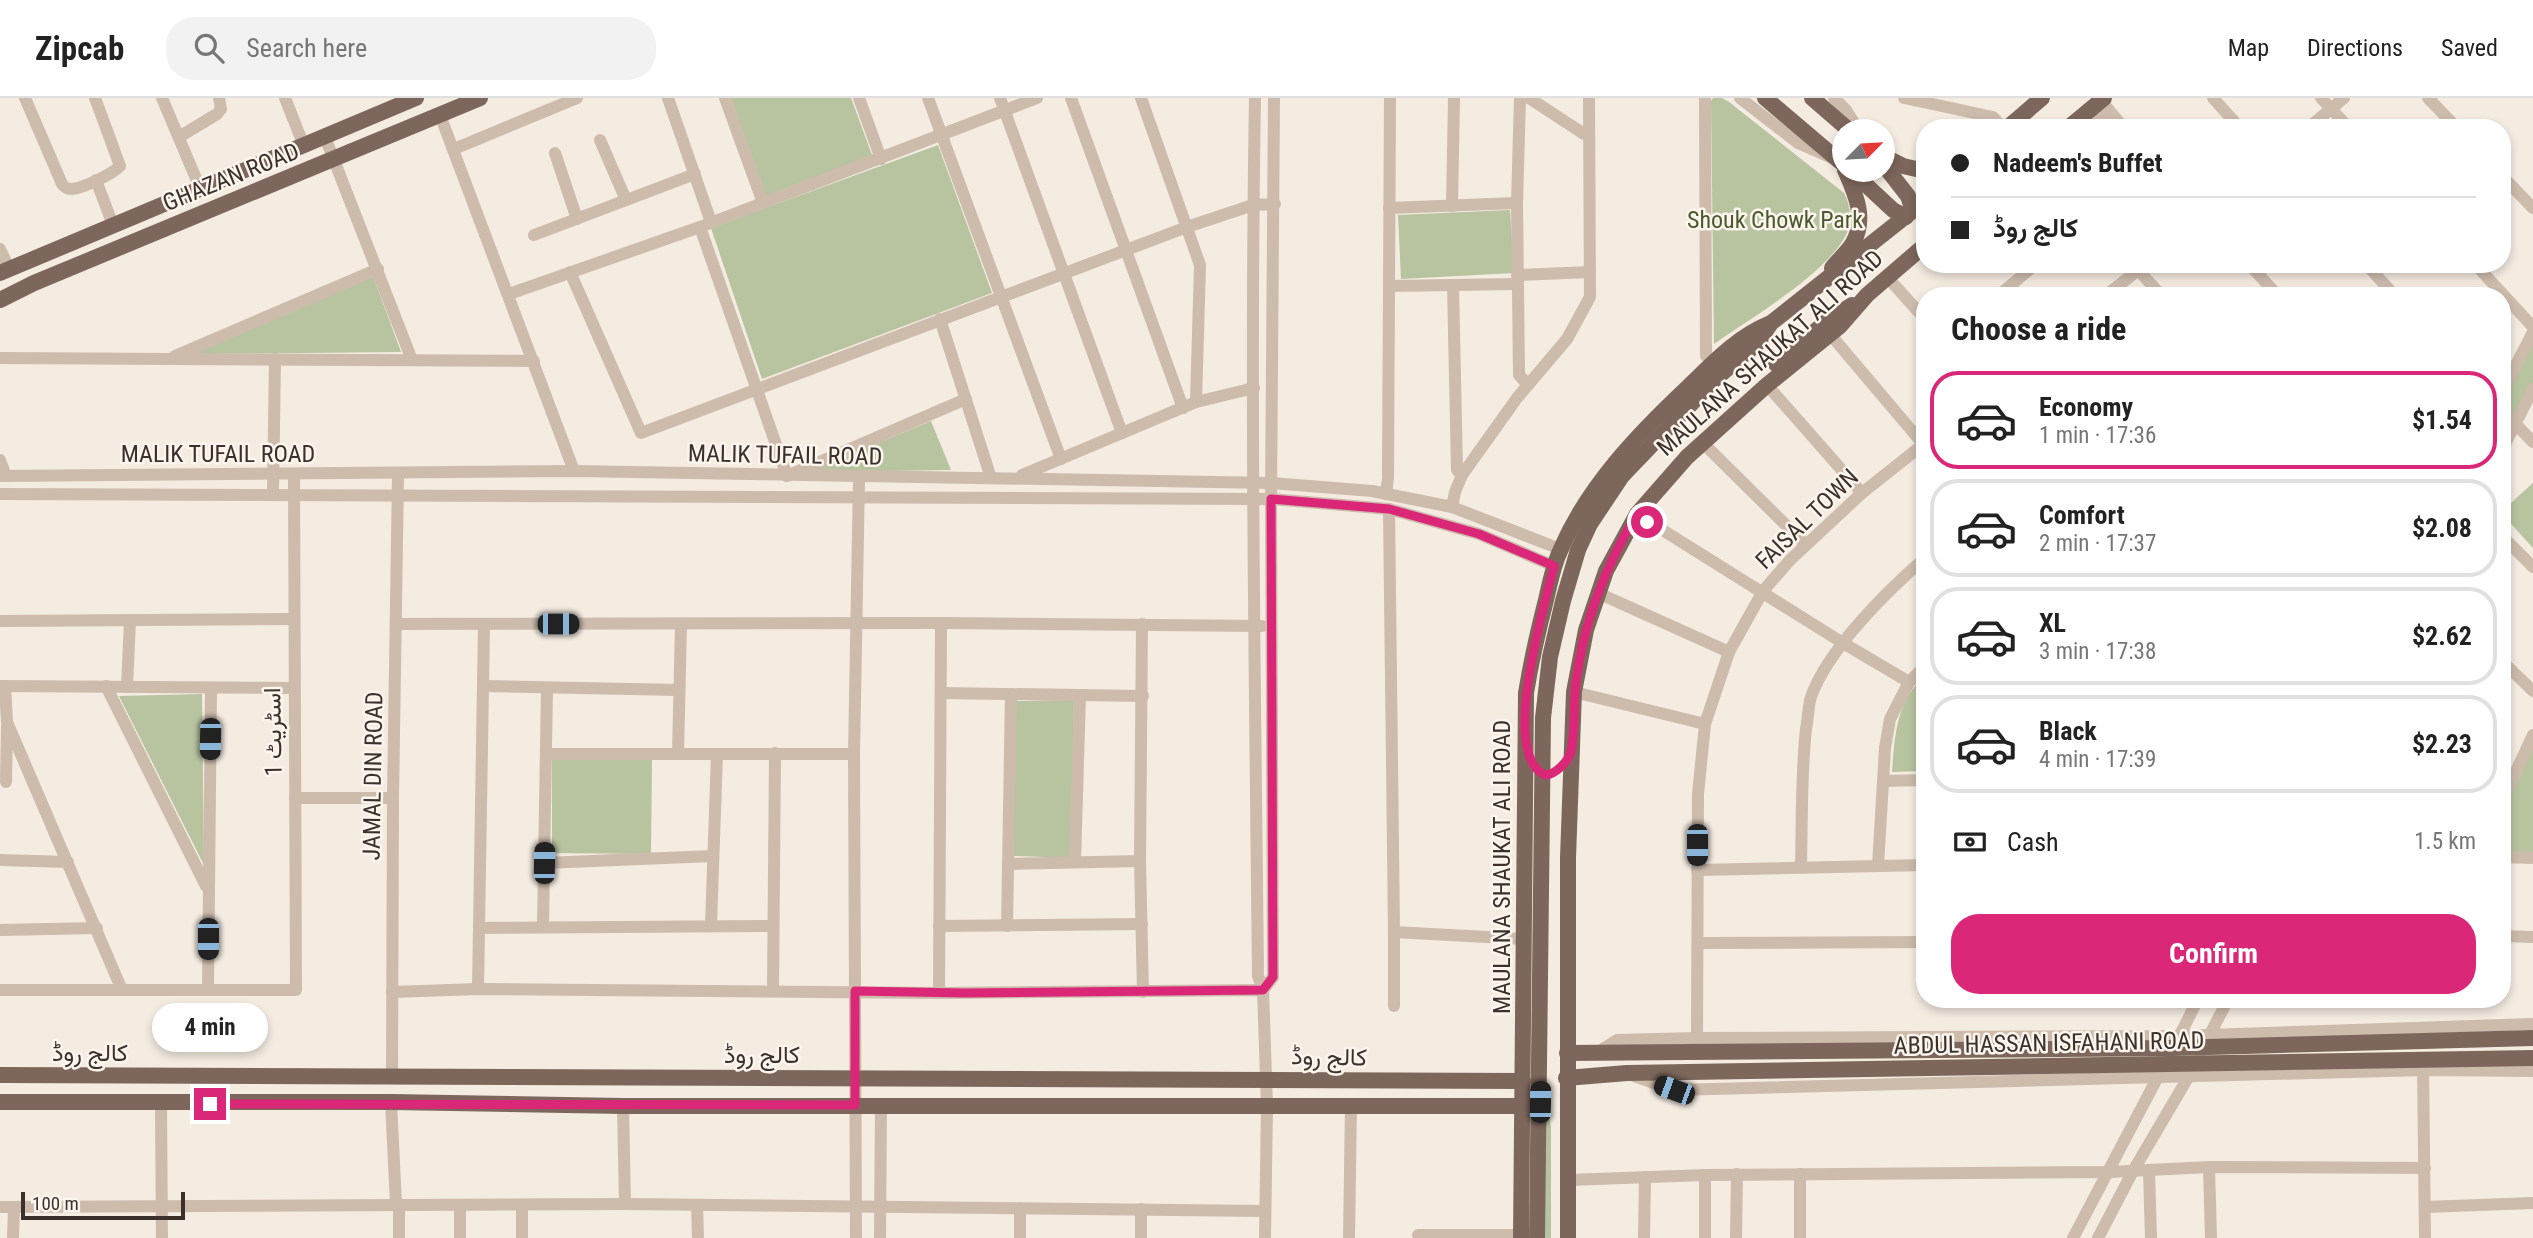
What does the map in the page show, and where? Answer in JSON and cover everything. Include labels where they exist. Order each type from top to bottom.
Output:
[{"type":"main road","name":"GHAZAN ROAD","points":[[0,300],[34,283],[480,98]]},
{"type":"main road","points":[[1765,98],[1832,156]]},
{"type":"main road","points":[[1812,98],[1836,119]]},
{"type":"main road","points":[[2016,119],[2042,98]]},
{"type":"main road","name":"GHAZAN ROAD","points":[[4,270],[326,137],[406,100]]},
{"type":"main road","points":[[2081,119],[2105,103]]},
{"type":"main road","points":[[1895,162],[1916,169]]},
{"type":"main road","points":[[1862,182],[1894,210],[1915,210],[1895,179]]},
{"type":"main road","points":[[1818,287],[1841,255],[1852,246],[1859,224],[1858,201],[1851,182]]},
{"type":"main road","name":"MAULANA SHAUKAT ALI ROAD","points":[[1521,1236],[1526,693],[1531,661],[1560,549],[1585,503],[1606,474],[1713,363],[1751,331],[1771,323],[1915,210]]},
{"type":"main road","name":"MAULANA SHAUKAT ALI ROAD","points":[[1568,1238],[1566,1078],[1571,753],[1574,692],[1586,630],[1598,593],[1606,571],[1637,514],[1665,480],[1702,442],[1916,252]]},
{"type":"main road","points":[[1537,1238],[1543,718],[1550,657],[1570,572],[1590,524],[1622,476],[1702,392],[1758,343],[1771,323]]},
{"type":"main road","points":[[1560,1238],[1558,1128],[1562,763],[1565,699],[1580,622],[1612,537],[1647,490],[1731,403],[1830,326]]},
{"type":"main road","points":[[1525,747],[1538,772],[1545,775],[1556,771],[1571,753]]},
{"type":"main road","points":[[1526,817],[1540,802],[1549,799],[1559,802],[1570,812]]},
{"type":"main road","name":"ABDUL HASSAN ISFAHANI ROAD","points":[[1567,1053],[1594,1054],[1698,1046],[2533,1038]]},
{"type":"main road","name":"ABDUL HASSAN ISFAHANI ROAD","points":[[1566,1078],[1627,1073],[2161,1071],[2423,1065],[2533,1058]]},
{"type":"main road","name":"کالج روڈ","points":[[0,1075],[1523,1082]]},
{"type":"main road","points":[[334,1103],[335,1078]]},
{"type":"main road","name":"کالج روڈ","points":[[0,1102],[1523,1106]]},
{"type":"street","points":[[25,98],[62,184],[67,189],[96,180],[120,166],[95,98]]},
{"type":"street","points":[[162,98],[200,188]]},
{"type":"street","points":[[179,137],[217,114],[221,109],[219,98]]},
{"type":"street","points":[[285,98],[304,146]]},
{"type":"street","points":[[454,149],[577,98]]},
{"type":"street","points":[[668,98],[695,174],[705,224],[787,476],[966,399]]},
{"type":"street","points":[[725,98],[763,203]]},
{"type":"street","points":[[859,98],[881,159]]},
{"type":"street","points":[[928,98],[1061,458]]},
{"type":"street","points":[[509,294],[881,159],[940,135],[1002,104],[1037,98]]},
{"type":"street","points":[[1071,98],[1183,408]]},
{"type":"street","points":[[1141,98],[1200,265],[1196,402]]},
{"type":"street","points":[[1255,98],[1254,626],[1258,976],[1263,990],[1267,1105],[1265,1238]]},
{"type":"street","points":[[1263,990],[1273,977],[1271,484],[1274,98]]},
{"type":"street","points":[[1386,494],[1390,98]]},
{"type":"street","points":[[1452,206],[1454,98]]},
{"type":"street","points":[[1520,98],[1517,203],[1518,374],[1528,385]]},
{"type":"street","points":[[1529,98],[1584,134],[1589,134]]},
{"type":"street","points":[[1452,507],[1462,475],[1528,385],[1567,339],[1590,297],[1589,98]]},
{"type":"street","points":[[1705,98],[1706,356],[1713,363]]},
{"type":"street","points":[[1740,98],[1798,143],[1832,160]]},
{"type":"street","points":[[1834,98],[1852,119]]},
{"type":"street","points":[[1904,98],[1995,119]]},
{"type":"street","points":[[2213,98],[2232,119]]},
{"type":"street","points":[[2321,98],[2341,119]]},
{"type":"street","points":[[2318,119],[2344,98]]},
{"type":"street","points":[[2428,98],[2448,119]]},
{"type":"street","points":[[2094,119],[2105,103],[2117,119]]},
{"type":"street","points":[[1002,104],[1122,433]]},
{"type":"street","points":[[440,115],[574,471]]},
{"type":"street","points":[[326,137],[412,360]]},
{"type":"street","points":[[600,140],[626,200]]},
{"type":"street","points":[[555,153],[578,219]]},
{"type":"street","points":[[534,236],[695,174]]},
{"type":"street","points":[[96,180],[113,225]]},
{"type":"street","points":[[2511,185],[2533,208]]},
{"type":"street","points":[[1389,208],[1517,203]]},
{"type":"street","points":[[570,272],[641,433],[1126,250],[1253,205],[1275,204]]},
{"type":"street","points":[[0,249],[4,270]]},
{"type":"street","points":[[168,359],[378,269]]},
{"type":"street","points":[[1389,286],[1452,285],[1590,272]]},
{"type":"street","points":[[2009,287],[2025,273]]},
{"type":"street","points":[[2116,287],[2134,273]]},
{"type":"street","points":[[2257,273],[2270,287]]},
{"type":"street","points":[[2374,273],[2387,287]]},
{"type":"street","points":[[2483,273],[2495,287]]},
{"type":"street","points":[[1888,278],[1916,309]]},
{"type":"street","points":[[1452,285],[1457,470],[1462,475]]},
{"type":"street","points":[[2511,305],[2533,330],[2511,374]]},
{"type":"street","points":[[940,319],[991,478]]},
{"type":"street","points":[[1830,326],[1916,433]]},
{"type":"street","points":[[0,358],[534,361]]},
{"type":"street","points":[[273,494],[275,359]]},
{"type":"street","points":[[1767,385],[1862,493]]},
{"type":"street","points":[[1016,477],[1196,402],[1254,388]]},
{"type":"street","points":[[2511,433],[2533,389]]},
{"type":"street","points":[[2511,418],[2533,442]]},
{"type":"street","points":[[1702,442],[1806,545]]},
{"type":"street","name":"FAISAL TOWN","points":[[1698,1046],[1698,794],[1705,724],[1729,652],[1763,591],[1806,545],[1862,493],[1916,449]]},
{"type":"street","points":[[0,460],[3,476]]},
{"type":"street","name":"MALIK TUFAIL ROAD","points":[[3,476],[398,475],[574,471],[1254,483],[1386,494],[1452,507],[1560,549]]},
{"type":"street","name":"اسٹریٹ 1","points":[[208,989],[296,990],[294,475]]},
{"type":"street","name":"JAMAL DIN ROAD","points":[[392,1077],[398,475]]},
{"type":"street","points":[[856,1238],[854,754],[859,478]]},
{"type":"street","name":"MALIK TUFAIL ROAD","points":[[0,494],[1271,499],[1389,509],[1479,534],[1554,566]]},
{"type":"street","points":[[1389,509],[1394,1006]]},
{"type":"street","points":[[1637,514],[1909,682]]},
{"type":"street","points":[[2511,545],[2533,567]]},
{"type":"street","points":[[1801,867],[1804,744],[1810,699],[1843,643],[1886,592],[1916,566]]},
{"type":"street","points":[[1598,593],[1729,652]]},
{"type":"street","points":[[0,621],[293,619]]},
{"type":"street","points":[[127,687],[130,620]]},
{"type":"street","points":[[396,624],[1142,624],[1273,627]]},
{"type":"street","points":[[478,989],[484,624]]},
{"type":"street","points":[[678,754],[681,624]]},
{"type":"street","points":[[939,993],[941,624]]},
{"type":"street","points":[[1142,624],[1140,861],[1143,992]]},
{"type":"street","points":[[2511,670],[2533,691]]},
{"type":"street","points":[[1878,866],[1885,748],[1890,719],[1909,682],[1916,675]]},
{"type":"street","points":[[5,782],[7,722],[3,686],[293,688]]},
{"type":"street","points":[[483,686],[679,690]]},
{"type":"street","points":[[106,687],[208,890]]},
{"type":"street","points":[[543,927],[547,688]]},
{"type":"street","points":[[0,990],[208,989],[211,689]]},
{"type":"street","points":[[1574,692],[1705,724]]},
{"type":"street","points":[[941,693],[1143,696]]},
{"type":"street","points":[[1007,926],[1010,694]]},
{"type":"street","points":[[1075,862],[1080,695]]},
{"type":"street","points":[[7,722],[122,990]]},
{"type":"street","points":[[2511,782],[2533,735]]},
{"type":"street","points":[[773,990],[775,753]]},
{"type":"street","points":[[545,754],[854,754]]},
{"type":"street","points":[[711,925],[717,754]]},
{"type":"street","points":[[1884,781],[1916,780]]},
{"type":"street","points":[[295,798],[393,798]]},
{"type":"street","points":[[544,863],[713,856]]},
{"type":"street","points":[[2511,857],[2533,858]]},
{"type":"street","points":[[0,860],[68,862]]},
{"type":"street","points":[[1008,864],[1140,861]]},
{"type":"street","points":[[1697,870],[1916,865]]},
{"type":"street","points":[[939,926],[1142,924]]},
{"type":"street","points":[[479,928],[773,926]]},
{"type":"street","points":[[0,930],[97,928]]},
{"type":"street","points":[[1394,932],[1524,939]]},
{"type":"street","points":[[2511,936],[2533,937]]},
{"type":"street","points":[[1698,943],[1916,942]]},
{"type":"street","points":[[391,992],[478,989],[939,993],[1263,990]]},
{"type":"street","points":[[2073,1238],[2193,1008]]},
{"type":"street","points":[[2098,1238],[2133,1171],[2192,1070],[2223,1008]]},
{"type":"street","points":[[2206,1041],[2533,1024]]},
{"type":"street","points":[[2425,1238],[2423,1065],[2533,1071]]},
{"type":"street","points":[[391,1102],[399,1238]]},
{"type":"street","points":[[161,1104],[162,1238]]},
{"type":"street","points":[[623,1105],[625,1204]]},
{"type":"street","points":[[880,1238],[881,1105]]},
{"type":"street","points":[[1349,1238],[1351,1105]]},
{"type":"street","points":[[1568,1180],[1737,1174],[2109,1172],[2209,1167],[2425,1168]]},
{"type":"street","points":[[2209,1167],[2211,1238]]},
{"type":"street","points":[[2149,1171],[2151,1238]]},
{"type":"street","points":[[1736,1238],[1737,1174]]},
{"type":"street","points":[[1800,1174],[1800,1238]]},
{"type":"street","points":[[1705,1175],[1705,1238]]},
{"type":"street","points":[[1644,1238],[1645,1177]]},
{"type":"street","points":[[2425,1207],[2533,1203]]},
{"type":"street","points":[[0,1207],[625,1204],[1265,1211]]},
{"type":"street","points":[[460,1205],[460,1238]]},
{"type":"street","points":[[697,1205],[698,1238]]},
{"type":"street","points":[[522,1206],[522,1238]]},
{"type":"street","points":[[13,1238],[14,1208]]},
{"type":"street","points":[[1020,1208],[1020,1238]]},
{"type":"street","points":[[1141,1209],[1141,1238]]},
{"type":"street","points":[[1418,1235],[1521,1236]]},
{"type":"green space","points":[[731,98],[851,98],[872,155],[766,197]]},
{"type":"green space","name":"Shouk Chowk Park","points":[[1713,98],[1722,98],[1729,102],[1844,193],[1850,214],[1846,235],[1822,265],[1786,294],[1714,344],[1711,101]]},
{"type":"green space","points":[[938,145],[992,293],[762,379],[711,228]]},
{"type":"green space","points":[[1510,210],[1514,273],[1401,279],[1398,215]]},
{"type":"green space","points":[[373,276],[401,352],[193,354]]},
{"type":"green space","points":[[2533,334],[2533,383],[2511,428],[2511,378]]},
{"type":"green space","points":[[931,421],[951,470],[809,472]]},
{"type":"green space","points":[[2533,483],[2533,548],[2511,524],[2511,503]]},
{"type":"green space","points":[[1915,685],[1916,771],[1892,772],[1899,720]]},
{"type":"green space","points":[[202,694],[204,865],[119,696]]},
{"type":"green space","points":[[1074,700],[1071,858],[1014,856],[1014,701]]},
{"type":"green space","points":[[2533,735],[2533,858],[2511,857],[2511,783]]},
{"type":"green space","points":[[552,758],[652,759],[651,854],[552,853]]},
{"type":"green space","points":[[1544,1114],[1549,1118],[1551,1127],[1551,1238],[1536,1238]]},
{"type":"route","points":[[210,1104],[391,1102],[855,1105],[855,991],[964,993],[1263,990],[1273,977],[1271,499],[1389,509],[1479,534],[1554,566],[1526,693],[1525,747],[1538,772],[1545,775],[1556,771],[1571,753],[1578,664],[1586,630],[1606,571],[1637,514],[1647,522]]}]
